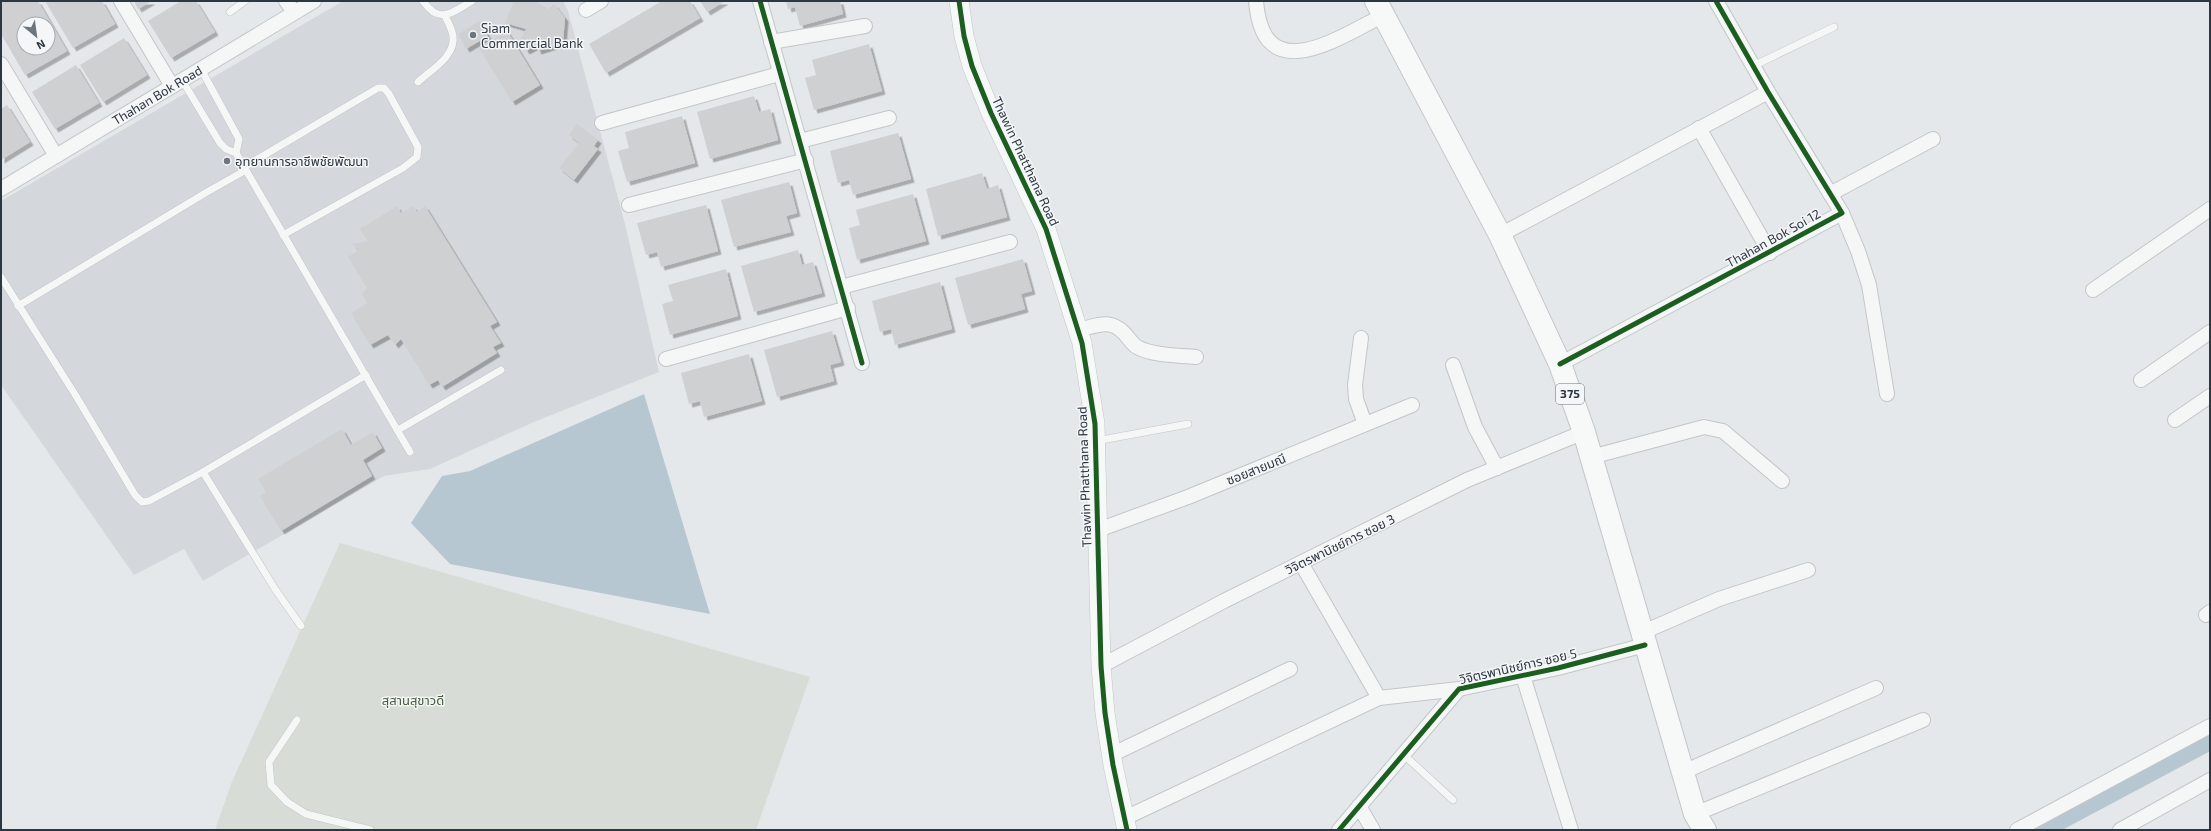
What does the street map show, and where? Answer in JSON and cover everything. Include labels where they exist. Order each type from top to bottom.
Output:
[{"type":"main road","name":"375","points":[[1380,8],[1500,235],[1560,364],[1584,432],[1643,639],[1699,825]]},
{"type":"street","points":[[121,1],[177,83]]},
{"type":"street","points":[[286,1],[294,12]]},
{"type":"street","name":"Thahan Bok Road","points":[[1,189],[314,1]]},
{"type":"street","points":[[586,10],[601,1]]},
{"type":"street","points":[[760,1],[848,308],[862,362]]},
{"type":"street","name":"Thawin Phatthana Road","points":[[959,1],[964,36],[972,66],[991,113],[1046,229],[1078,330],[1089,376],[1096,441],[1101,666],[1105,713],[1126,824]]},
{"type":"street","points":[[1256,1],[1257,14],[1263,32],[1271,44],[1280,50],[1290,52],[1305,51],[1322,46],[1380,8]]},
{"type":"street","name":"Thahan Bok Soi 12","points":[[1560,364],[1770,253],[1842,213],[1768,92],[1716,1]]},
{"type":"street","points":[[771,42],[865,26]]},
{"type":"street","points":[[1,64],[56,156]]},
{"type":"street","points":[[602,123],[780,74]]},
{"type":"street","points":[[1500,235],[1768,92]]},
{"type":"street","points":[[800,141],[889,118]]},
{"type":"street","points":[[1699,128],[1770,253]]},
{"type":"street","points":[[1830,194],[1933,139]]},
{"type":"street","points":[[629,205],[806,160]]},
{"type":"street","points":[[2093,290],[2210,209]]},
{"type":"street","points":[[1842,213],[1858,251],[1869,285],[1887,394]]},
{"type":"street","points":[[841,287],[1010,242]]},
{"type":"street","points":[[666,359],[848,308]]},
{"type":"street","points":[[1078,330],[1104,324],[1112,324],[1137,347],[1144,350],[1196,357]]},
{"type":"street","points":[[2141,380],[2210,332]]},
{"type":"street","points":[[1361,338],[1355,385],[1356,399],[1365,424]]},
{"type":"street","points":[[1453,365],[1474,427],[1497,468]]},
{"type":"street","points":[[2175,420],[2210,396]]},
{"type":"street","name":"ซอยสายมณี","points":[[1098,530],[1188,497],[1412,405]]},
{"type":"street","points":[[1591,457],[1704,427],[1723,431],[1782,481]]},
{"type":"street","name":"วิจิตรพานิชย์การ ซอย 3","points":[[1101,666],[1224,600],[1497,468],[1584,432]]},
{"type":"street","points":[[1301,563],[1379,698]]},
{"type":"street","name":"วิจิตรพานิชย์การ ซอย 5","points":[[1339,830],[1459,689],[1558,668],[1643,639],[1720,599],[1808,570]]},
{"type":"street","points":[[1112,755],[1290,670]]},
{"type":"street","points":[[1523,676],[1571,830]]},
{"type":"street","points":[[1683,772],[1876,688]]},
{"type":"street","points":[[1126,824],[1379,698],[1459,689]]},
{"type":"street","points":[[1699,825],[1924,720]]},
{"type":"street","points":[[2017,830],[2210,726]]},
{"type":"street","points":[[2120,830],[2138,826],[2210,780]]},
{"type":"street","points":[[1359,806],[1373,830]]},
{"type":"lane","points":[[230,12],[245,1]]},
{"type":"lane","points":[[423,1],[430,10],[437,15],[445,16],[472,1]]},
{"type":"lane","points":[[418,82],[450,54],[454,45],[453,35],[445,16]]},
{"type":"lane","points":[[1753,66],[1834,27]]},
{"type":"lane","points":[[201,69],[239,139],[236,153]]},
{"type":"lane","points":[[177,83],[220,143],[236,153],[410,452]]},
{"type":"lane","points":[[18,306],[378,88],[384,88],[389,94],[418,147],[417,156],[403,168],[284,235]]},
{"type":"lane","points":[[1,277],[76,396],[135,495],[142,502],[149,501],[203,472],[366,375]]},
{"type":"lane","points":[[398,430],[502,370]]},
{"type":"lane","points":[[1096,441],[1188,424]]},
{"type":"lane","points":[[203,472],[275,589],[301,626]]},
{"type":"lane","points":[[297,720],[269,762],[271,785],[287,802],[306,814],[370,830]]},
{"type":"lane","points":[[1403,754],[1453,800]]},
{"type":"shaded area","name":"อุทยานการอาชีพชัยพัฒนา","points":[[343,1],[563,1],[568,11],[625,224],[659,372],[534,422],[430,469],[384,476],[203,581],[184,549],[134,575],[1,385],[1,201]]},
{"type":"green space","name":"สุสานสุขาวดี","points":[[340,543],[810,677],[756,830],[215,830],[231,784]]},
{"type":"water","points":[[644,394],[710,614],[450,564],[411,523],[442,476],[470,471]]},
{"type":"building","points":[[1,1],[38,1],[47,16],[16,16],[16,56],[56,56],[56,32],[67,51],[25,75],[1,34]]},
{"type":"building","points":[[45,1],[102,1],[115,24],[73,48],[56,19],[56,16],[54,16]]},
{"type":"building","points":[[134,1],[152,1],[138,9]]},
{"type":"building","points":[[181,1],[196,1],[215,32],[171,58],[148,21]]},
{"type":"building","points":[[514,1],[533,1],[541,4],[547,10],[554,4],[565,18],[563,43],[538,51],[536,46],[526,51],[520,40],[526,29],[505,23]]},
{"type":"building","points":[[662,1],[690,1],[700,18],[606,73],[589,44]]},
{"type":"building","points":[[700,1],[725,1],[707,12]]},
{"type":"building","points":[[786,1],[840,1],[843,14],[800,26],[795,7],[788,9]]},
{"type":"building","name":"Siam Commercial Bank","points":[[480,21],[488,36],[466,49],[458,34]]},
{"type":"building","points":[[507,31],[540,85],[512,102],[479,48]]},
{"type":"building","points":[[124,38],[147,75],[103,102],[80,65]]},
{"type":"building","points":[[869,44],[882,91],[814,110],[805,78],[816,75],[812,60]]},
{"type":"building","points":[[76,65],[99,103],[55,129],[32,92]]},
{"type":"building","points":[[754,96],[759,112],[770,109],[778,140],[710,159],[697,112]]},
{"type":"building","points":[[7,105],[30,142],[1,160],[1,109]]},
{"type":"building","points":[[682,116],[695,163],[627,182],[618,151],[629,148],[625,132]]},
{"type":"building","points":[[577,124],[598,140],[594,146],[598,149],[574,180],[559,168],[579,143],[569,135]]},
{"type":"building","points":[[898,133],[911,179],[853,195],[849,180],[838,183],[830,151]]},
{"type":"building","points":[[982,173],[987,189],[998,185],[1007,217],[938,236],[926,189]]},
{"type":"building","points":[[789,182],[797,213],[786,216],[791,232],[734,247],[721,200]]},
{"type":"building","points":[[913,194],[926,241],[857,260],[849,228],[860,225],[856,210]]},
{"type":"building","points":[[706,205],[718,251],[661,267],[657,252],[646,255],[637,223]]},
{"type":"building","points":[[397,206],[401,213],[413,206],[417,212],[425,206],[497,322],[490,326],[501,343],[493,347],[497,353],[442,387],[438,380],[429,385],[401,339],[395,345],[388,335],[370,345],[351,313],[367,303],[362,294],[367,288],[348,257],[359,250],[352,244],[368,241],[360,229]]},
{"type":"building","points":[[798,250],[802,265],[813,262],[822,293],[754,312],[741,266]]},
{"type":"building","points":[[1023,259],[1032,291],[1021,294],[1025,309],[968,325],[955,278]]},
{"type":"building","points":[[726,269],[738,316],[670,335],[662,304],[673,301],[668,285]]},
{"type":"building","points":[[940,282],[952,329],[895,345],[891,329],[880,332],[872,301]]},
{"type":"building","points":[[832,331],[841,362],[830,365],[834,381],[777,397],[764,350]]},
{"type":"building","points":[[749,354],[762,401],[704,417],[700,401],[689,404],[681,373]]},
{"type":"building","points":[[342,429],[351,445],[373,432],[382,448],[363,460],[372,476],[281,531],[260,496],[266,492],[258,479]]},
{"type":"waterway","points":[[2043,830],[2210,741]]},
{"type":"cycle path","points":[[760,1],[862,363]]},
{"type":"cycle path","points":[[959,1],[964,36],[972,66],[991,113],[1046,229],[1082,343],[1095,424],[1101,666],[1105,713],[1113,765],[1127,830]]},
{"type":"cycle path","points":[[1560,364],[1842,213],[1768,92],[1716,1]]},
{"type":"cycle path","points":[[1339,830],[1459,689],[1558,668],[1645,645]]},
{"type":"place","name":"Siam Commercial Bank","points":[[473,35]]},
{"type":"place","name":"อุทยานการอาชีพชัยพัฒนา","points":[[227,161]]}]
